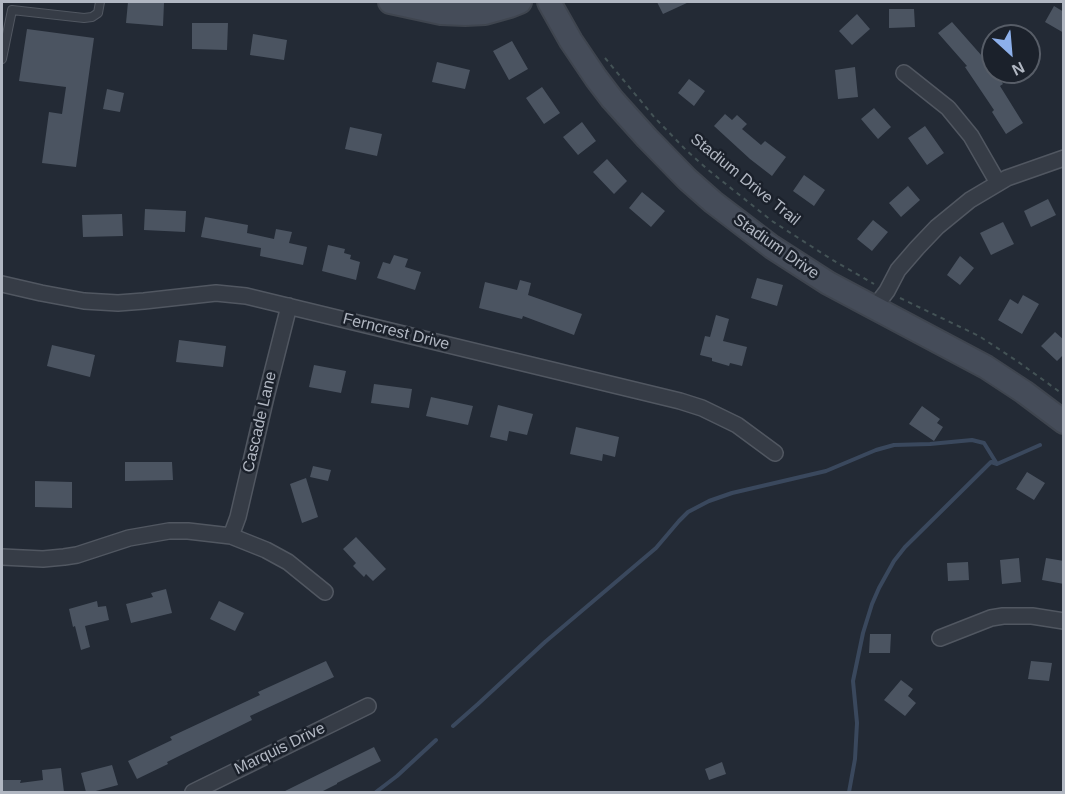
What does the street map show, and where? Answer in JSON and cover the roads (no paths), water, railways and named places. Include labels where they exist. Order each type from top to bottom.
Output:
[{"type":"street","points":[[390,2],[441,13],[465,14],[485,12],[520,2]]},
{"type":"street","name":"Stadium Drive","points":[[549,2],[571,41],[596,78],[646,138],[713,202],[772,247],[828,283],[880,300],[1024,392],[1064,422]]},
{"type":"street","points":[[904,73],[948,108],[971,136],[998,183]]},
{"type":"street","points":[[880,300],[898,270],[937,227],[970,200],[1007,178],[1064,158]]},
{"type":"street","name":"Ferncrest Drive","points":[[2,284],[84,301],[127,302],[216,293],[246,296],[680,401],[702,408],[737,425],[775,453]]},
{"type":"street","name":"Cascade Lane","points":[[231,536],[238,517],[289,306]]},
{"type":"street","points":[[2,557],[43,559],[64,557],[129,538],[169,531],[188,531],[231,536],[266,550],[288,562],[325,592]]},
{"type":"street","points":[[940,638],[991,618],[1003,616],[1032,616],[1064,621]]},
{"type":"street","name":"Marquis Drive","points":[[193,792],[368,706]]},
{"type":"lane","points":[[2,59],[13,6],[84,18],[98,13],[100,2]]},
{"type":"waterway","points":[[453,726],[545,642],[656,548],[688,512],[709,501],[732,493],[826,471],[894,445],[972,440],[984,443],[997,464]]},
{"type":"waterway","points":[[849,792],[855,759],[857,723],[853,681],[863,633],[879,588],[905,547],[991,462],[997,464],[1040,445]]},
{"type":"waterway","points":[[376,792],[436,740]]}]
